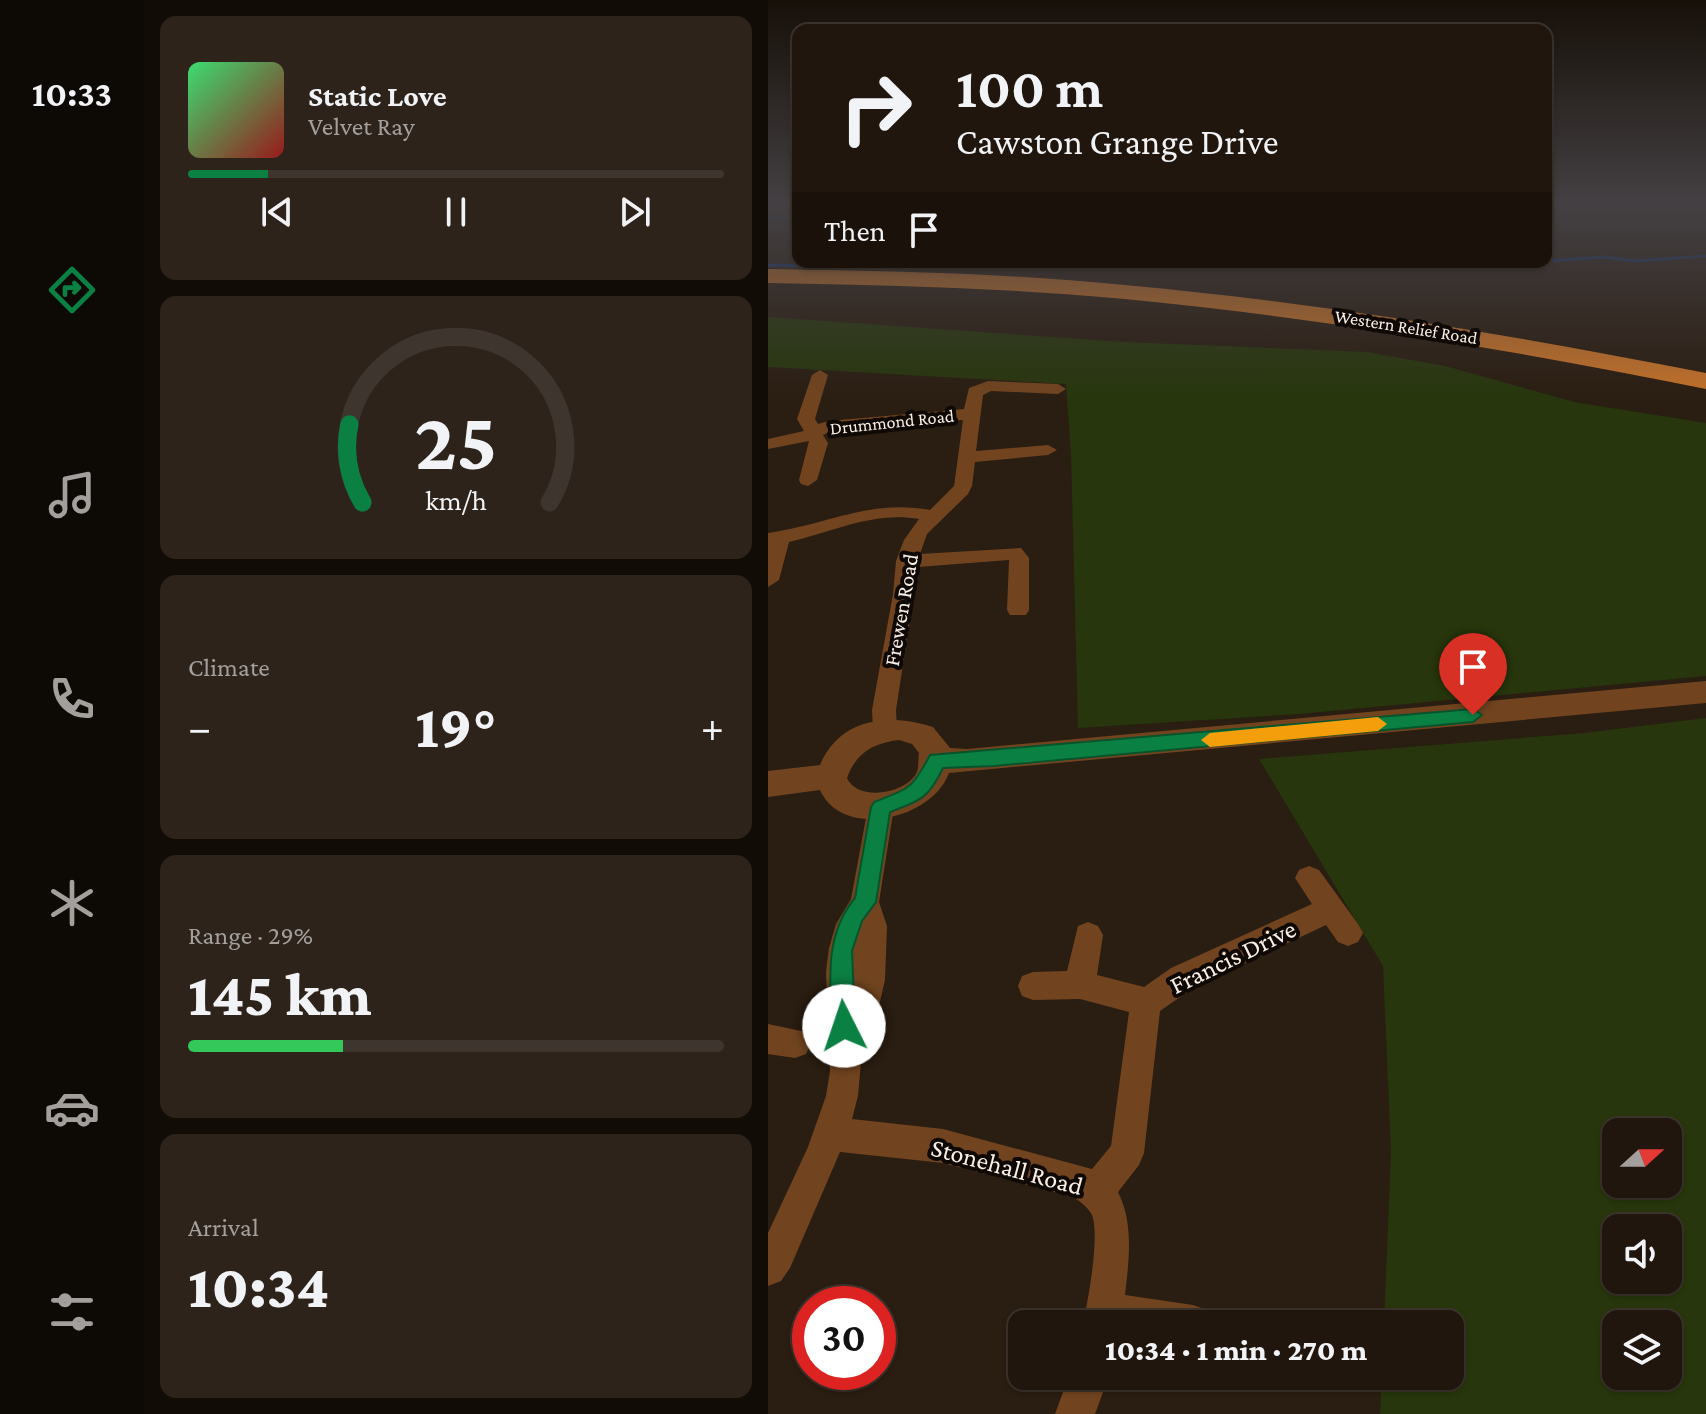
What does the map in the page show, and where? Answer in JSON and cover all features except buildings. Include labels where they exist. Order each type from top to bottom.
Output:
[{"type":"highway","name":"Western Relief Road","points":[[768,276],[970,280],[1203,298],[1496,342],[1706,381]]},
{"type":"street","points":[[808,480],[819,443],[806,419],[820,375]]},
{"type":"street","points":[[970,414],[975,392],[988,386],[1058,389]]},
{"type":"street","name":"Drummond Road","points":[[768,444],[797,440],[851,423],[970,414]]},
{"type":"street","name":"Frewen Road","points":[[885,730],[884,710],[904,593],[906,561],[915,536],[958,496],[963,486],[970,414]]},
{"type":"street","points":[[965,458],[1048,450]]},
{"type":"street","points":[[768,580],[774,539],[866,512],[900,509],[933,516]]},
{"type":"street","points":[[906,561],[1014,553],[1019,558],[1018,610]]},
{"type":"street","points":[[937,760],[967,761],[1145,746],[1706,692]]},
{"type":"street","points":[[885,730],[912,730],[922,735],[935,750],[937,760],[926,785],[913,795],[881,807],[850,804],[839,796],[833,786],[832,774],[844,751],[870,734],[885,730]]},
{"type":"street","points":[[768,784],[832,774]]},
{"type":"street","points":[[768,1268],[830,1134],[843,1093],[847,1049],[860,1019],[870,980],[872,926],[865,902],[881,807]]},
{"type":"street","name":"Francis Drive","points":[[1096,1192],[1127,1153],[1141,1023],[1147,1002],[1182,978],[1339,921],[1309,878]]},
{"type":"street","points":[[1080,985],[1088,935]]},
{"type":"street","points":[[1033,986],[1080,985],[1147,1002]]},
{"type":"street","name":"Stonehall Road","points":[[830,1134],[943,1146],[1021,1169],[1082,1182],[1096,1192],[1109,1211],[1111,1238],[1105,1310]]},
{"type":"street","points":[[1075,1414],[1084,1390]]},
{"type":"green space","points":[[768,317],[1124,342],[1367,352],[1445,366],[1574,402],[1706,423],[1706,676],[1299,714],[1078,728],[1071,454],[1066,384],[768,367]]},
{"type":"green space","points":[[1706,718],[1706,1414],[1380,1414],[1381,1390],[1464,1390],[1464,1310],[1385,1310],[1391,1151],[1383,966],[1259,759],[1584,733]]},
{"type":"waterway","points":[[873,268],[908,269]]},
{"type":"slow traffic","points":[[1210,740],[1378,724]]},
{"type":"route","points":[[844,1026],[840,1004],[841,951],[853,916],[865,902],[881,807],[898,803],[926,785],[934,773],[937,760],[967,761],[1160,745],[1473,715]]}]
